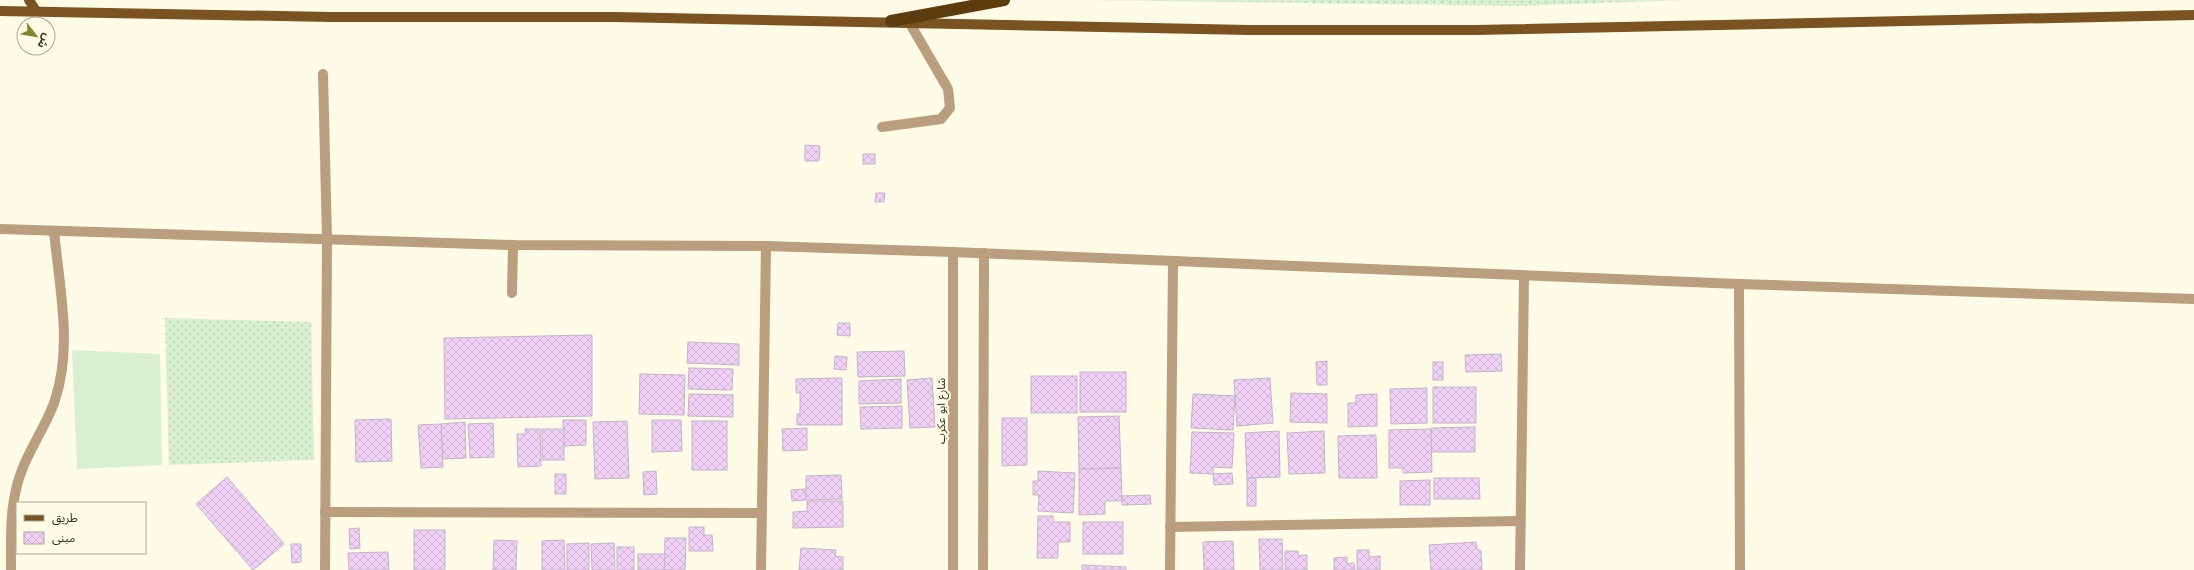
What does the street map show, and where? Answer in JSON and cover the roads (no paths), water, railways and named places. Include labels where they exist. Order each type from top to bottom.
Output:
[{"type":"highway","points":[[891,21],[1004,0]]},
{"type":"main road","points":[[30,0],[36,11]]},
{"type":"main road","points":[[0,11],[331,17],[614,17],[891,21],[1249,30],[1475,30],[2194,15]]},
{"type":"street","points":[[882,127],[941,119],[950,108],[948,89],[909,22]]},
{"type":"street","points":[[323,74],[327,240],[325,570]]},
{"type":"street","points":[[0,229],[513,245],[766,246],[984,253],[1173,262],[1739,284],[2194,299]]},
{"type":"street","points":[[11,570],[10,513],[23,466],[55,400],[63,362],[64,325],[54,231]]},
{"type":"street","points":[[512,293],[513,245]]},
{"type":"street","points":[[761,570],[760,513],[766,246]]},
{"type":"street","name":"شارع ابو عكرب","points":[[953,252],[953,570]]},
{"type":"street","points":[[983,570],[984,253]]},
{"type":"street","points":[[1170,570],[1173,262]]},
{"type":"street","points":[[1520,570],[1524,276]]},
{"type":"street","points":[[1739,284],[1740,570]]},
{"type":"street","points":[[325,512],[760,513]]},
{"type":"street","points":[[0,513],[10,513]]},
{"type":"street","points":[[1170,527],[1520,521]]}]
